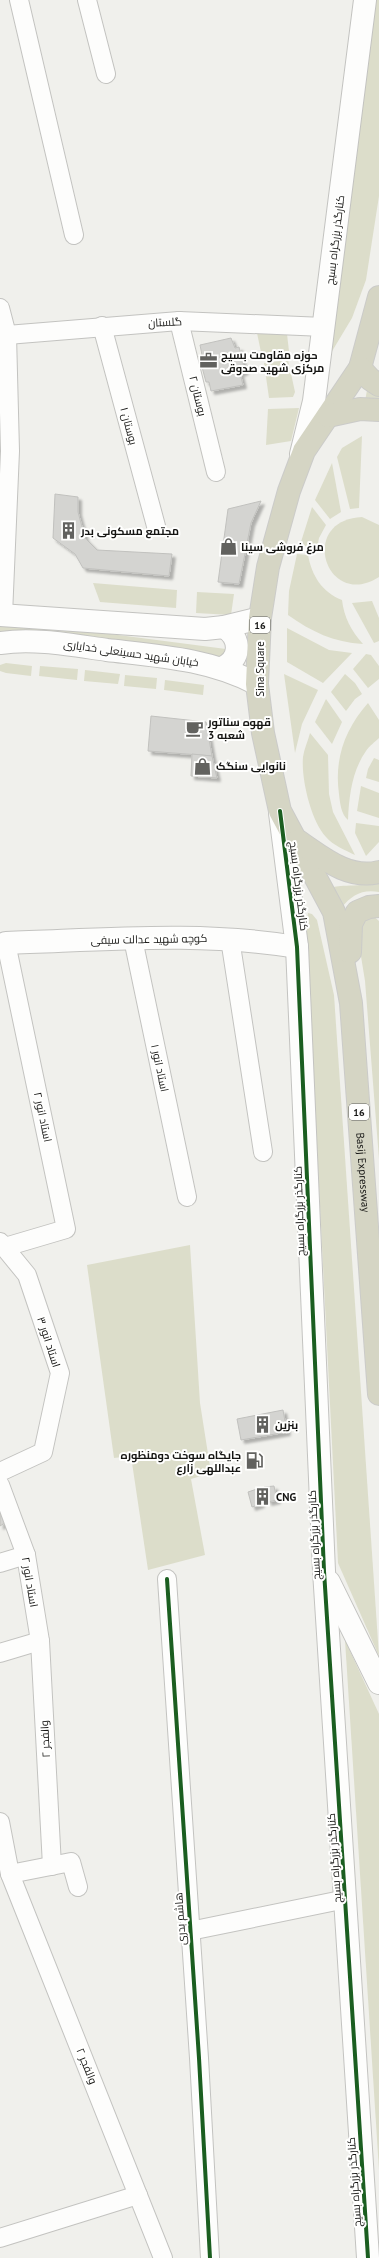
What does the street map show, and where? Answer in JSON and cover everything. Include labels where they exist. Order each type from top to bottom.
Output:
[{"type":"highway","name":"16","points":[[328,416],[360,368],[379,297]]},
{"type":"highway","points":[[360,368],[370,379],[379,385]]},
{"type":"highway","points":[[328,416],[360,409],[379,410]]},
{"type":"highway","name":"Sina Square","points":[[328,416],[304,451],[294,478],[268,567],[260,618],[257,684],[263,733],[280,811],[297,840],[347,871],[372,874],[379,872]]},
{"type":"highway","name":"Basij Expressway","points":[[297,840],[334,912],[351,1003],[379,1394]]},
{"type":"highway","points":[[351,1003],[349,938],[351,924],[357,912],[369,907],[379,906]]},
{"type":"street","points":[[19,0],[74,235]]},
{"type":"street","points":[[87,0],[106,74]]},
{"type":"street","name":"کنارگذر بزرگراه بسیج","points":[[294,478],[314,400],[365,0]]},
{"type":"street","points":[[0,308],[7,335],[1,615],[183,628],[224,628],[260,618]]},
{"type":"street","name":"گلستان","points":[[7,335],[102,326],[179,321],[324,327]]},
{"type":"street","name":"بوستان ۲","points":[[179,321],[216,472]]},
{"type":"street","name":"بوستان ۱","points":[[102,326],[156,526]]},
{"type":"street","points":[[222,668],[232,661],[237,650],[233,634],[224,628]]},
{"type":"street","name":"خیابان شهید حسینعلی خدایاری","points":[[0,643],[46,642],[173,658],[222,668],[257,684]]},
{"type":"street","name":"کنارگذر بزرگراه بسیج","points":[[280,811],[297,947],[324,1572],[368,2258]]},
{"type":"street","name":"کوچه شهید عدالت سیفی","points":[[3,944],[175,937],[230,939],[297,947]]},
{"type":"street","name":"استاد انور ۱","points":[[132,939],[186,1197]]},
{"type":"street","points":[[230,939],[263,1152]]},
{"type":"street","name":"استاد انور ۲","points":[[2,1245],[66,1229],[3,944]]},
{"type":"street","name":"استاد انور ۳","points":[[0,1472],[43,1452],[60,1373],[27,1275],[2,1245]]},
{"type":"street","name":"استاد انور ۲","points":[[0,1485],[26,1555],[40,1641]]},
{"type":"street","points":[[0,1563],[26,1555]]},
{"type":"street","points":[[324,1572],[379,1682]]},
{"type":"street","name":"هاشم بدری","points":[[167,1579],[210,2258]]},
{"type":"street","points":[[0,1653],[40,1641]]},
{"type":"street","name":"والفجر ۲","points":[[40,1641],[52,1866]]},
{"type":"street","name":"والفجر ۲","points":[[0,1822],[10,1874],[163,2258]]},
{"type":"street","points":[[10,1874],[71,1862],[78,1887]]},
{"type":"street","name":"هاشم بدری","points":[[190,1931],[346,1899]]},
{"type":"street","points":[[0,2238],[138,2195]]},
{"type":"green space","points":[[369,0],[379,0],[379,196],[366,280],[352,318],[331,353]]},
{"type":"green space","points":[[257,333],[287,334],[289,351],[262,357]]},
{"type":"green space","points":[[288,360],[295,392],[293,397],[269,398],[264,363]]},
{"type":"green space","points":[[367,390],[379,396],[379,405],[364,407]]},
{"type":"green space","points":[[299,408],[291,441],[266,445],[268,409]]},
{"type":"green space","points":[[362,436],[359,508],[350,509],[337,457],[342,448]]},
{"type":"green space","points":[[332,463],[341,512],[330,519],[315,500]]},
{"type":"green space","points":[[312,507],[326,525],[319,538],[317,548],[300,545]]},
{"type":"green space","points":[[362,517],[379,525],[379,577],[360,584],[345,582],[333,574],[326,561],[325,546],[330,532],[342,522]]},
{"type":"green space","points":[[297,554],[308,555],[312,570],[319,582],[329,593],[342,600],[344,612],[349,624],[363,644],[342,641],[323,635],[288,615],[289,591]]},
{"type":"green space","points":[[93,583],[177,590],[176,608],[100,602]]},
{"type":"green space","points":[[197,592],[234,594],[231,615],[196,613]]},
{"type":"green space","points":[[372,601],[379,618],[379,641],[374,643],[352,603]]},
{"type":"green space","points":[[0,625],[72,629],[226,649],[225,656],[217,657],[0,634]]},
{"type":"green space","points":[[287,628],[329,650],[352,653],[323,683],[287,662]]},
{"type":"green space","points":[[366,654],[371,655],[379,666],[379,679],[368,688],[353,669]]},
{"type":"green space","points":[[6,663],[32,666],[31,676],[0,671],[0,665]]},
{"type":"green space","points":[[40,666],[78,669],[77,680],[39,676]]},
{"type":"green space","points":[[85,670],[120,674],[118,684],[84,681]]},
{"type":"green space","points":[[284,674],[318,690],[302,724],[295,753]]},
{"type":"green space","points":[[345,674],[355,683],[362,694],[355,699],[346,711],[331,692]]},
{"type":"green space","points":[[125,675],[157,678],[156,689],[124,686]]},
{"type":"green space","points":[[165,680],[204,685],[203,695],[164,690]]},
{"type":"green space","points":[[326,699],[342,722],[332,744],[315,722]]},
{"type":"green space","points":[[368,703],[379,720],[379,738],[367,749],[357,767],[350,793],[348,820],[342,812],[340,805],[338,769],[340,757],[347,734],[353,723]]},
{"type":"green space","points":[[310,733],[328,755],[329,794],[333,812],[355,855],[329,840],[316,821],[305,788],[303,766],[303,757]]},
{"type":"green space","points":[[374,758],[379,760],[379,782],[366,778],[368,769]]},
{"type":"green space","points":[[361,786],[379,793],[379,818],[357,811]]},
{"type":"green space","points":[[356,823],[379,826],[379,842],[366,856],[355,833]]},
{"type":"green space","points":[[379,883],[379,892],[362,892],[353,896],[341,908],[334,896],[334,887]]},
{"type":"green space","points":[[308,913],[312,914],[317,920],[334,995],[379,1656],[338,1563],[306,928]]},
{"type":"green space","points":[[372,915],[379,921],[379,1159],[365,981],[359,944],[359,920]]},
{"type":"green space","points":[[190,1245],[200,1403],[211,1473],[191,1479],[205,1555],[148,1570],[131,1456],[114,1458],[87,1265]]},
{"type":"green space","points":[[345,1640],[379,1714],[379,2170]]},
{"type":"building","points":[[231,338],[235,348],[239,347],[245,371],[240,373],[243,385],[211,391],[209,382],[206,382],[199,356],[202,355],[200,345]]},
{"type":"building","name":"مجتمع مسکونی بدر","points":[[55,494],[78,497],[78,512],[85,538],[97,550],[172,554],[169,576],[83,568],[75,554],[53,538]]},
{"type":"building","points":[[261,501],[251,523],[239,584],[218,582],[228,509]]},
{"type":"building","points":[[151,716],[206,722],[212,756],[148,751]]},
{"type":"building","name":"نانوایی سنگک","points":[[192,754],[212,756],[217,778],[191,776]]},
{"type":"building","name":"بنزین","points":[[283,1410],[287,1432],[241,1440],[237,1419]]},
{"type":"building","name":"CNG","points":[[274,1486],[277,1500],[268,1502],[268,1498],[260,1500],[261,1504],[252,1507],[248,1492],[257,1489],[259,1495],[266,1493],[264,1487]]},
{"type":"building","points":[[0,1508],[8,1521],[0,1526]]},
{"type":"cycle path","points":[[280,811],[297,947],[324,1571],[368,2258]]},
{"type":"cycle path","points":[[167,1579],[199,2058],[210,2258]]},
{"type":"place","name":"حوزه مقاومت بسیج مرکزی شهید صدوقی","points":[[208,361]]},
{"type":"place","name":"مجتمع مسکونی بدر","points":[[68,531]]},
{"type":"place","name":"مرغ فروشی سینا","points":[[228,547]]},
{"type":"place","name":"قهوه سناتور شعبه 3","points":[[195,728]]},
{"type":"place","name":"نانوایی سنگک","points":[[203,766]]},
{"type":"place","name":"بنزین","points":[[262,1425]]},
{"type":"place","name":"جایگاه سوخت دومنظوره عبداللهی زارع","points":[[254,1461]]},
{"type":"place","name":"CNG","points":[[263,1497]]}]
